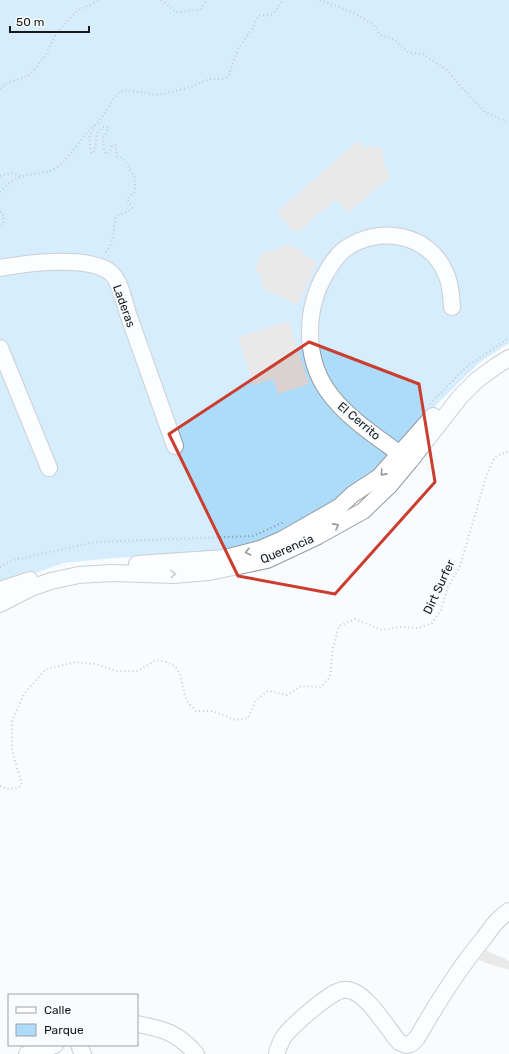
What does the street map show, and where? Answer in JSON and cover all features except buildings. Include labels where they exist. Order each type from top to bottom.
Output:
[{"type":"street","name":"El Cerrito","points":[[404,457],[349,415],[335,401],[327,390],[314,365],[309,335],[311,314],[320,282],[335,258],[344,250],[365,238],[378,235],[403,237],[415,241],[426,248],[438,260],[446,274],[452,307]]},
{"type":"street","name":"Laderas","points":[[0,268],[19,265],[64,262],[95,264],[111,272],[121,289],[127,311],[175,446]]},
{"type":"street","name":"Querencia","points":[[0,590],[20,583],[64,574],[112,573],[173,575],[209,572],[266,560],[318,536],[363,511],[390,485],[404,457],[468,376],[484,363],[509,347]]},
{"type":"street","points":[[0,348],[49,468]]},
{"type":"street","name":"Querencia","points":[[404,457],[477,380],[509,358]]},
{"type":"street","name":"Querencia","points":[[0,604],[31,588],[64,574]]},
{"type":"street","points":[[277,1054],[285,1036],[306,1015],[330,996],[338,991],[345,990],[352,991],[367,1001],[400,1042],[411,1044],[417,1038],[452,980],[499,919],[509,911]]},
{"type":"street","points":[[138,1024],[154,1027],[172,1033],[186,1043],[196,1054]]},
{"type":"street","points":[[27,1054],[52,1046]]},
{"type":"path","points":[[0,89],[5,84],[30,75],[45,56],[57,32],[77,11],[99,0]]},
{"type":"path","points":[[161,0],[176,12],[200,10],[207,0]]},
{"type":"path","points":[[0,192],[9,183],[21,176],[46,173],[54,170],[69,156],[84,135],[103,116],[110,102],[118,92],[124,90],[159,95],[187,88],[210,79],[228,77],[238,49],[253,28],[258,16],[273,14],[283,0]]},
{"type":"path","points":[[320,0],[357,15],[373,24],[380,35],[395,40],[408,52],[423,54],[447,70],[484,111],[509,123]]},
{"type":"path","points":[[95,124],[89,139],[90,153],[95,151],[97,133],[103,127],[108,127],[107,132],[103,137],[104,151],[106,154],[110,152],[112,146],[116,145],[117,156],[124,159],[135,178],[135,192],[127,198],[132,208],[128,212],[116,216],[114,238],[109,249],[95,264]]},
{"type":"path","points":[[0,176],[12,173],[21,176]]},
{"type":"path","points":[[0,212],[4,216],[2,225],[0,226]]},
{"type":"path","points":[[430,405],[465,368],[509,338]]},
{"type":"path","name":"Dirt Surfer","points":[[0,786],[6,789],[16,789],[22,785],[12,750],[12,721],[24,694],[46,669],[76,662],[94,664],[116,672],[138,671],[156,660],[168,662],[178,668],[187,700],[196,711],[212,711],[236,720],[248,718],[256,700],[268,691],[287,694],[301,686],[321,687],[330,677],[333,648],[339,626],[355,619],[382,630],[399,626],[418,628],[432,623],[441,610],[448,587],[460,566],[487,474],[496,457],[509,451]]},
{"type":"path","points":[[0,568],[14,560],[95,542],[253,536],[287,521]]},
{"type":"highlighted area","points":[[309,342],[419,384],[435,482],[335,594],[238,576],[169,434]]},
{"type":"green space","points":[[0,0],[509,0],[509,343],[480,362],[441,400],[380,469],[344,495],[262,543],[214,553],[114,558],[64,563],[0,585]]}]
